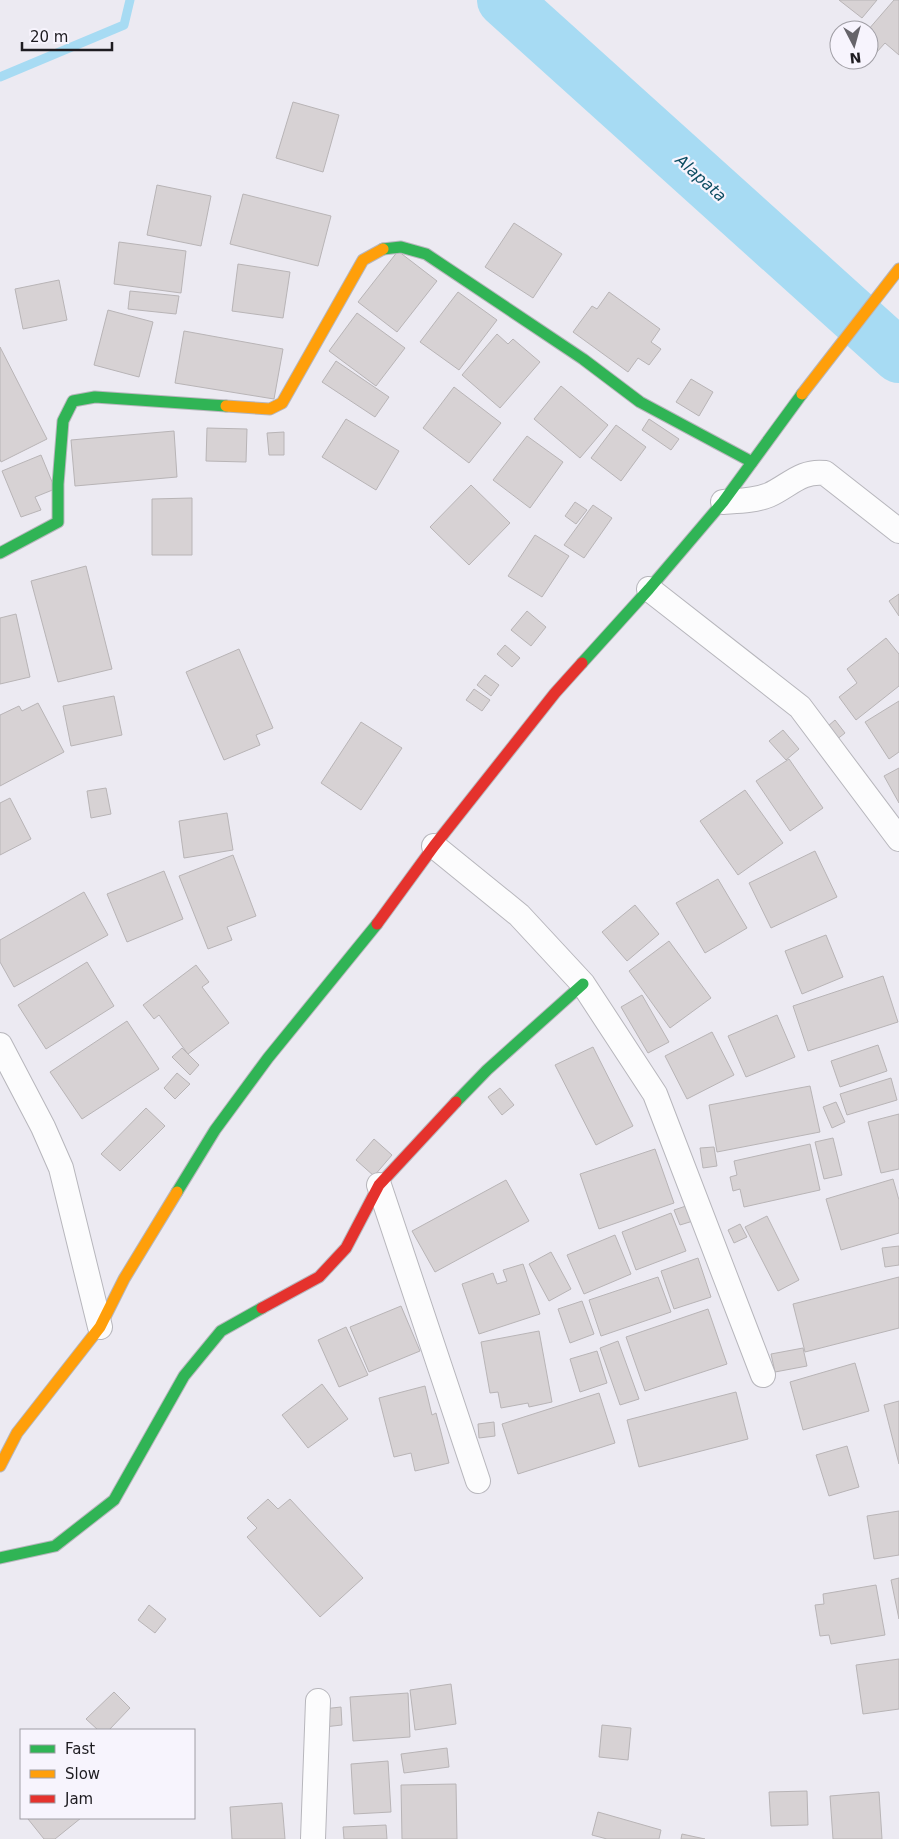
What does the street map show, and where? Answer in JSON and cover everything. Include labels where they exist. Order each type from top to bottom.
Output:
[{"type":"street","points":[[0,553],[58,522],[63,420],[73,401],[95,396],[270,409],[282,402],[363,260],[386,248],[401,247],[426,254],[583,359],[640,402],[752,462]]},
{"type":"street","points":[[0,1466],[17,1433],[100,1327],[124,1279],[215,1130],[268,1058],[386,914],[434,846],[555,693],[649,589],[723,502],[820,368],[899,269]]},
{"type":"street","points":[[723,502],[754,500],[769,495],[806,474],[825,473],[899,531]]},
{"type":"street","points":[[649,589],[800,707],[899,839]]},
{"type":"street","points":[[434,846],[520,915],[583,984],[655,1094],[763,1374]]},
{"type":"street","points":[[0,1558],[55,1546],[114,1500],[184,1376],[221,1332],[319,1277],[346,1248],[379,1185],[487,1070],[583,984]]},
{"type":"street","points":[[0,1045],[43,1127],[61,1168],[100,1327]]},
{"type":"street","points":[[379,1185],[478,1481]]},
{"type":"street","points":[[313,1839],[318,1701]]},
{"type":"building","points":[[839,0],[877,0],[862,18]]},
{"type":"building","points":[[894,0],[899,0],[899,55],[885,43],[879,50],[879,20],[877,20]]},
{"type":"building","points":[[293,102],[339,115],[323,172],[276,158]]},
{"type":"building","points":[[157,185],[211,196],[201,246],[147,235]]},
{"type":"building","points":[[243,194],[331,216],[318,266],[230,244]]},
{"type":"building","points":[[514,223],[562,254],[533,298],[485,267]]},
{"type":"building","points":[[119,242],[186,251],[181,293],[114,284]]},
{"type":"building","points":[[398,251],[437,281],[397,332],[358,302]]},
{"type":"building","points":[[238,264],[290,272],[283,318],[232,311]]},
{"type":"building","points":[[59,280],[67,320],[23,329],[15,289]]},
{"type":"building","points":[[130,291],[179,296],[176,314],[128,309]]},
{"type":"building","points":[[458,292],[497,320],[459,370],[420,342]]},
{"type":"building","points":[[609,292],[660,329],[651,342],[661,349],[649,365],[638,358],[628,372],[573,332],[592,306],[597,309]]},
{"type":"building","points":[[108,310],[153,322],[139,377],[94,365]]},
{"type":"building","points":[[357,313],[405,348],[376,386],[329,351]]},
{"type":"building","points":[[184,331],[283,349],[274,399],[175,383]]},
{"type":"building","points":[[497,334],[508,344],[513,339],[540,362],[500,408],[462,375]]},
{"type":"building","points":[[0,347],[47,439],[1,462],[0,459]]},
{"type":"building","points":[[336,361],[389,397],[375,417],[322,382]]},
{"type":"building","points":[[691,379],[713,392],[699,416],[676,402]]},
{"type":"building","points":[[561,386],[608,425],[580,458],[534,419]]},
{"type":"building","points":[[454,387],[501,423],[469,463],[423,428]]},
{"type":"building","points":[[346,419],[399,451],[376,490],[322,457]]},
{"type":"building","points":[[649,419],[679,439],[671,450],[642,430]]},
{"type":"building","points":[[616,425],[646,447],[621,481],[591,458]]},
{"type":"building","points":[[207,428],[247,429],[246,462],[206,461]]},
{"type":"building","points":[[174,431],[177,477],[75,486],[71,440]]},
{"type":"building","points":[[284,432],[284,455],[269,455],[267,433]]},
{"type":"building","points":[[527,436],[563,462],[530,508],[493,480]]},
{"type":"building","points":[[41,455],[55,489],[35,497],[41,510],[21,517],[2,471]]},
{"type":"building","points":[[471,485],[510,523],[469,565],[430,527]]},
{"type":"building","points":[[192,498],[192,555],[152,555],[152,499]]},
{"type":"building","points":[[575,502],[587,510],[576,524],[565,516]]},
{"type":"building","points":[[593,505],[612,518],[584,558],[564,545]]},
{"type":"building","points":[[535,535],[569,556],[542,597],[508,576]]},
{"type":"building","points":[[86,566],[112,669],[58,682],[31,581]]},
{"type":"building","points":[[899,594],[899,616],[889,601]]},
{"type":"building","points":[[527,611],[546,627],[531,646],[511,630]]},
{"type":"building","points":[[16,614],[30,677],[0,684],[0,618]]},
{"type":"building","points":[[886,638],[899,654],[899,686],[856,720],[839,697],[857,683],[847,669]]},
{"type":"building","points":[[505,645],[520,658],[512,667],[497,654]]},
{"type":"building","points":[[239,649],[273,728],[256,735],[260,745],[224,760],[186,672]]},
{"type":"building","points":[[485,675],[499,685],[491,696],[477,685]]},
{"type":"building","points":[[474,689],[490,700],[482,711],[466,700]]},
{"type":"building","points":[[114,696],[122,735],[71,746],[63,706]]},
{"type":"building","points":[[899,701],[899,752],[889,759],[865,722]]},
{"type":"building","points":[[38,703],[64,752],[0,786],[0,715],[19,706],[22,711]]},
{"type":"building","points":[[835,720],[845,733],[831,744],[821,732]]},
{"type":"building","points":[[361,722],[402,748],[361,810],[321,783]]},
{"type":"building","points":[[783,730],[799,749],[786,760],[769,741]]},
{"type":"building","points":[[789,759],[823,808],[790,831],[756,781]]},
{"type":"building","points":[[899,768],[899,803],[884,776]]},
{"type":"building","points":[[106,788],[111,814],[91,818],[87,791]]},
{"type":"building","points":[[745,790],[783,843],[738,875],[700,821]]},
{"type":"building","points":[[10,798],[31,839],[0,855],[0,803]]},
{"type":"building","points":[[227,813],[233,850],[184,858],[179,821]]},
{"type":"building","points":[[815,851],[837,897],[771,928],[749,883]]},
{"type":"building","points":[[233,855],[256,916],[227,927],[232,940],[208,949],[179,876]]},
{"type":"building","points":[[164,871],[183,919],[127,942],[107,894]]},
{"type":"building","points":[[718,879],[747,928],[705,953],[676,903]]},
{"type":"building","points":[[84,892],[108,935],[14,987],[0,962],[0,940]]},
{"type":"building","points":[[635,905],[659,934],[627,961],[602,932]]},
{"type":"building","points":[[826,935],[843,977],[802,994],[785,951]]},
{"type":"building","points":[[669,941],[711,998],[670,1028],[629,971]]},
{"type":"building","points":[[87,962],[114,1006],[46,1049],[18,1005]]},
{"type":"building","points":[[196,965],[209,982],[202,987],[229,1023],[188,1054],[159,1015],[154,1019],[143,1005]]},
{"type":"building","points":[[883,976],[898,1022],[808,1051],[793,1006]]},
{"type":"building","points":[[642,995],[669,1042],[648,1053],[621,1007]]},
{"type":"building","points":[[777,1015],[795,1057],[746,1077],[728,1036]]},
{"type":"building","points":[[127,1021],[159,1069],[82,1119],[50,1072]]},
{"type":"building","points":[[712,1032],[734,1075],[687,1099],[665,1056]]},
{"type":"building","points":[[878,1045],[887,1071],[840,1087],[831,1061]]},
{"type":"building","points":[[593,1047],[633,1126],[596,1145],[555,1065]]},
{"type":"building","points":[[182,1048],[199,1065],[190,1075],[172,1057]]},
{"type":"building","points":[[177,1073],[190,1084],[175,1099],[164,1088]]},
{"type":"building","points":[[891,1078],[897,1100],[847,1115],[840,1094]]},
{"type":"building","points":[[810,1086],[820,1132],[717,1152],[709,1105]]},
{"type":"building","points":[[500,1088],[514,1105],[502,1115],[488,1097]]},
{"type":"building","points":[[836,1102],[845,1122],[832,1128],[823,1107]]},
{"type":"building","points":[[146,1108],[165,1126],[120,1171],[101,1154]]},
{"type":"building","points":[[899,1114],[899,1169],[881,1173],[868,1122]]},
{"type":"building","points":[[833,1138],[842,1175],[824,1179],[815,1142]]},
{"type":"building","points":[[374,1139],[392,1155],[374,1176],[356,1160]]},
{"type":"building","points":[[810,1144],[820,1190],[744,1207],[740,1189],[733,1191],[730,1177],[737,1175],[734,1161]]},
{"type":"building","points":[[714,1147],[717,1166],[703,1168],[700,1148]]},
{"type":"building","points":[[655,1149],[674,1203],[599,1229],[580,1174]]},
{"type":"building","points":[[893,1179],[899,1200],[899,1233],[841,1250],[826,1199]]},
{"type":"building","points":[[506,1180],[529,1221],[435,1272],[412,1231]]},
{"type":"building","points":[[686,1206],[693,1221],[680,1225],[674,1210]]},
{"type":"building","points":[[671,1213],[686,1251],[636,1270],[622,1232]]},
{"type":"building","points":[[767,1216],[799,1280],[778,1291],[745,1227]]},
{"type":"building","points":[[740,1224],[747,1237],[734,1243],[728,1230]]},
{"type":"building","points":[[615,1235],[631,1274],[584,1294],[567,1255]]},
{"type":"building","points":[[899,1246],[899,1265],[885,1267],[882,1248]]},
{"type":"building","points":[[551,1252],[571,1289],[549,1301],[529,1264]]},
{"type":"building","points":[[698,1258],[711,1297],[674,1309],[661,1271]]},
{"type":"building","points":[[523,1264],[540,1314],[479,1334],[462,1284],[493,1273],[497,1284],[507,1281],[503,1270]]},
{"type":"building","points":[[658,1277],[671,1312],[601,1336],[589,1300]]},
{"type":"building","points":[[899,1277],[899,1328],[805,1352],[793,1304]]},
{"type":"building","points":[[582,1301],[594,1334],[570,1343],[558,1309]]},
{"type":"building","points":[[401,1306],[420,1351],[369,1372],[350,1327]]},
{"type":"building","points":[[708,1309],[727,1364],[645,1391],[626,1337]]},
{"type":"building","points":[[346,1327],[368,1375],[339,1387],[318,1340]]},
{"type":"building","points":[[539,1331],[552,1402],[529,1407],[528,1403],[501,1408],[498,1392],[490,1393],[481,1342]]},
{"type":"building","points":[[618,1341],[639,1399],[620,1405],[600,1348]]},
{"type":"building","points":[[803,1348],[807,1366],[775,1372],[771,1354]]},
{"type":"building","points":[[597,1351],[607,1383],[580,1392],[570,1359]]},
{"type":"building","points":[[855,1363],[869,1411],[803,1430],[790,1382]]},
{"type":"building","points":[[322,1384],[348,1419],[308,1448],[282,1415]]},
{"type":"building","points":[[425,1386],[432,1415],[436,1413],[449,1463],[415,1471],[411,1453],[394,1457],[379,1398]]},
{"type":"building","points":[[736,1392],[748,1439],[639,1467],[627,1420]]},
{"type":"building","points":[[599,1393],[615,1443],[518,1474],[502,1424]]},
{"type":"building","points":[[899,1401],[899,1464],[884,1405]]},
{"type":"building","points":[[494,1422],[495,1436],[479,1438],[478,1424]]},
{"type":"building","points":[[847,1446],[859,1487],[829,1496],[816,1455]]},
{"type":"building","points":[[268,1499],[278,1509],[290,1499],[363,1578],[320,1617],[247,1537],[257,1528],[247,1518]]},
{"type":"building","points":[[899,1511],[899,1555],[874,1559],[867,1516]]},
{"type":"building","points":[[899,1578],[899,1619],[891,1580]]},
{"type":"building","points":[[876,1585],[885,1635],[831,1644],[829,1635],[820,1636],[815,1605],[824,1604],[823,1594]]},
{"type":"building","points":[[149,1605],[166,1619],[155,1633],[138,1620]]},
{"type":"building","points":[[899,1659],[899,1709],[863,1714],[856,1665]]},
{"type":"building","points":[[451,1684],[456,1724],[415,1730],[410,1690]]},
{"type":"building","points":[[114,1692],[130,1708],[110,1729],[97,1729],[86,1719]]},
{"type":"building","points":[[408,1693],[410,1737],[353,1741],[350,1697]]},
{"type":"building","points":[[341,1707],[342,1725],[324,1727],[323,1709]]},
{"type":"building","points":[[602,1725],[631,1728],[628,1760],[599,1757]]},
{"type":"building","points":[[447,1748],[449,1767],[404,1773],[401,1754]]},
{"type":"building","points":[[388,1761],[391,1812],[354,1814],[351,1764]]},
{"type":"building","points":[[456,1784],[457,1839],[402,1839],[401,1785]]},
{"type":"building","points":[[807,1791],[808,1825],[771,1826],[769,1792]]},
{"type":"building","points":[[879,1792],[882,1839],[833,1839],[830,1796]]},
{"type":"building","points":[[282,1803],[285,1839],[232,1839],[230,1807]]},
{"type":"building","points":[[598,1812],[661,1830],[659,1839],[607,1839],[592,1835]]},
{"type":"building","points":[[28,1819],[80,1819],[55,1839],[44,1839]]},
{"type":"building","points":[[386,1825],[387,1839],[344,1839],[343,1827]]},
{"type":"building","points":[[682,1834],[705,1839],[681,1839]]},
{"type":"waterway","points":[[0,77],[124,25],[130,0]]},
{"type":"waterway","name":"Alapata","points":[[504,0],[899,356]]},
{"type":"traffic: fast","points":[[383,249],[401,247],[426,254],[583,359],[640,402],[752,462]]},
{"type":"traffic: fast","points":[[582,663],[649,589],[723,502],[802,394]]},
{"type":"traffic: fast","points":[[0,553],[58,522],[58,484],[63,421],[73,401],[95,397],[226,406]]},
{"type":"traffic: fast","points":[[177,1192],[215,1130],[268,1058],[377,924]]},
{"type":"traffic: fast","points":[[456,1102],[487,1070],[583,984]]},
{"type":"traffic: fast","points":[[0,1558],[55,1546],[114,1500],[184,1376],[221,1331],[262,1308]]},
{"type":"traffic: slow","points":[[226,406],[270,409],[282,403],[363,260],[383,249]]},
{"type":"traffic: slow","points":[[802,394],[899,269]]},
{"type":"traffic: slow","points":[[0,1466],[17,1433],[100,1327],[124,1279],[177,1192]]},
{"type":"traffic: jam","points":[[377,924],[434,846],[555,693],[582,663]]},
{"type":"traffic: jam","points":[[262,1308],[319,1277],[346,1248],[379,1185],[456,1102]]}]
